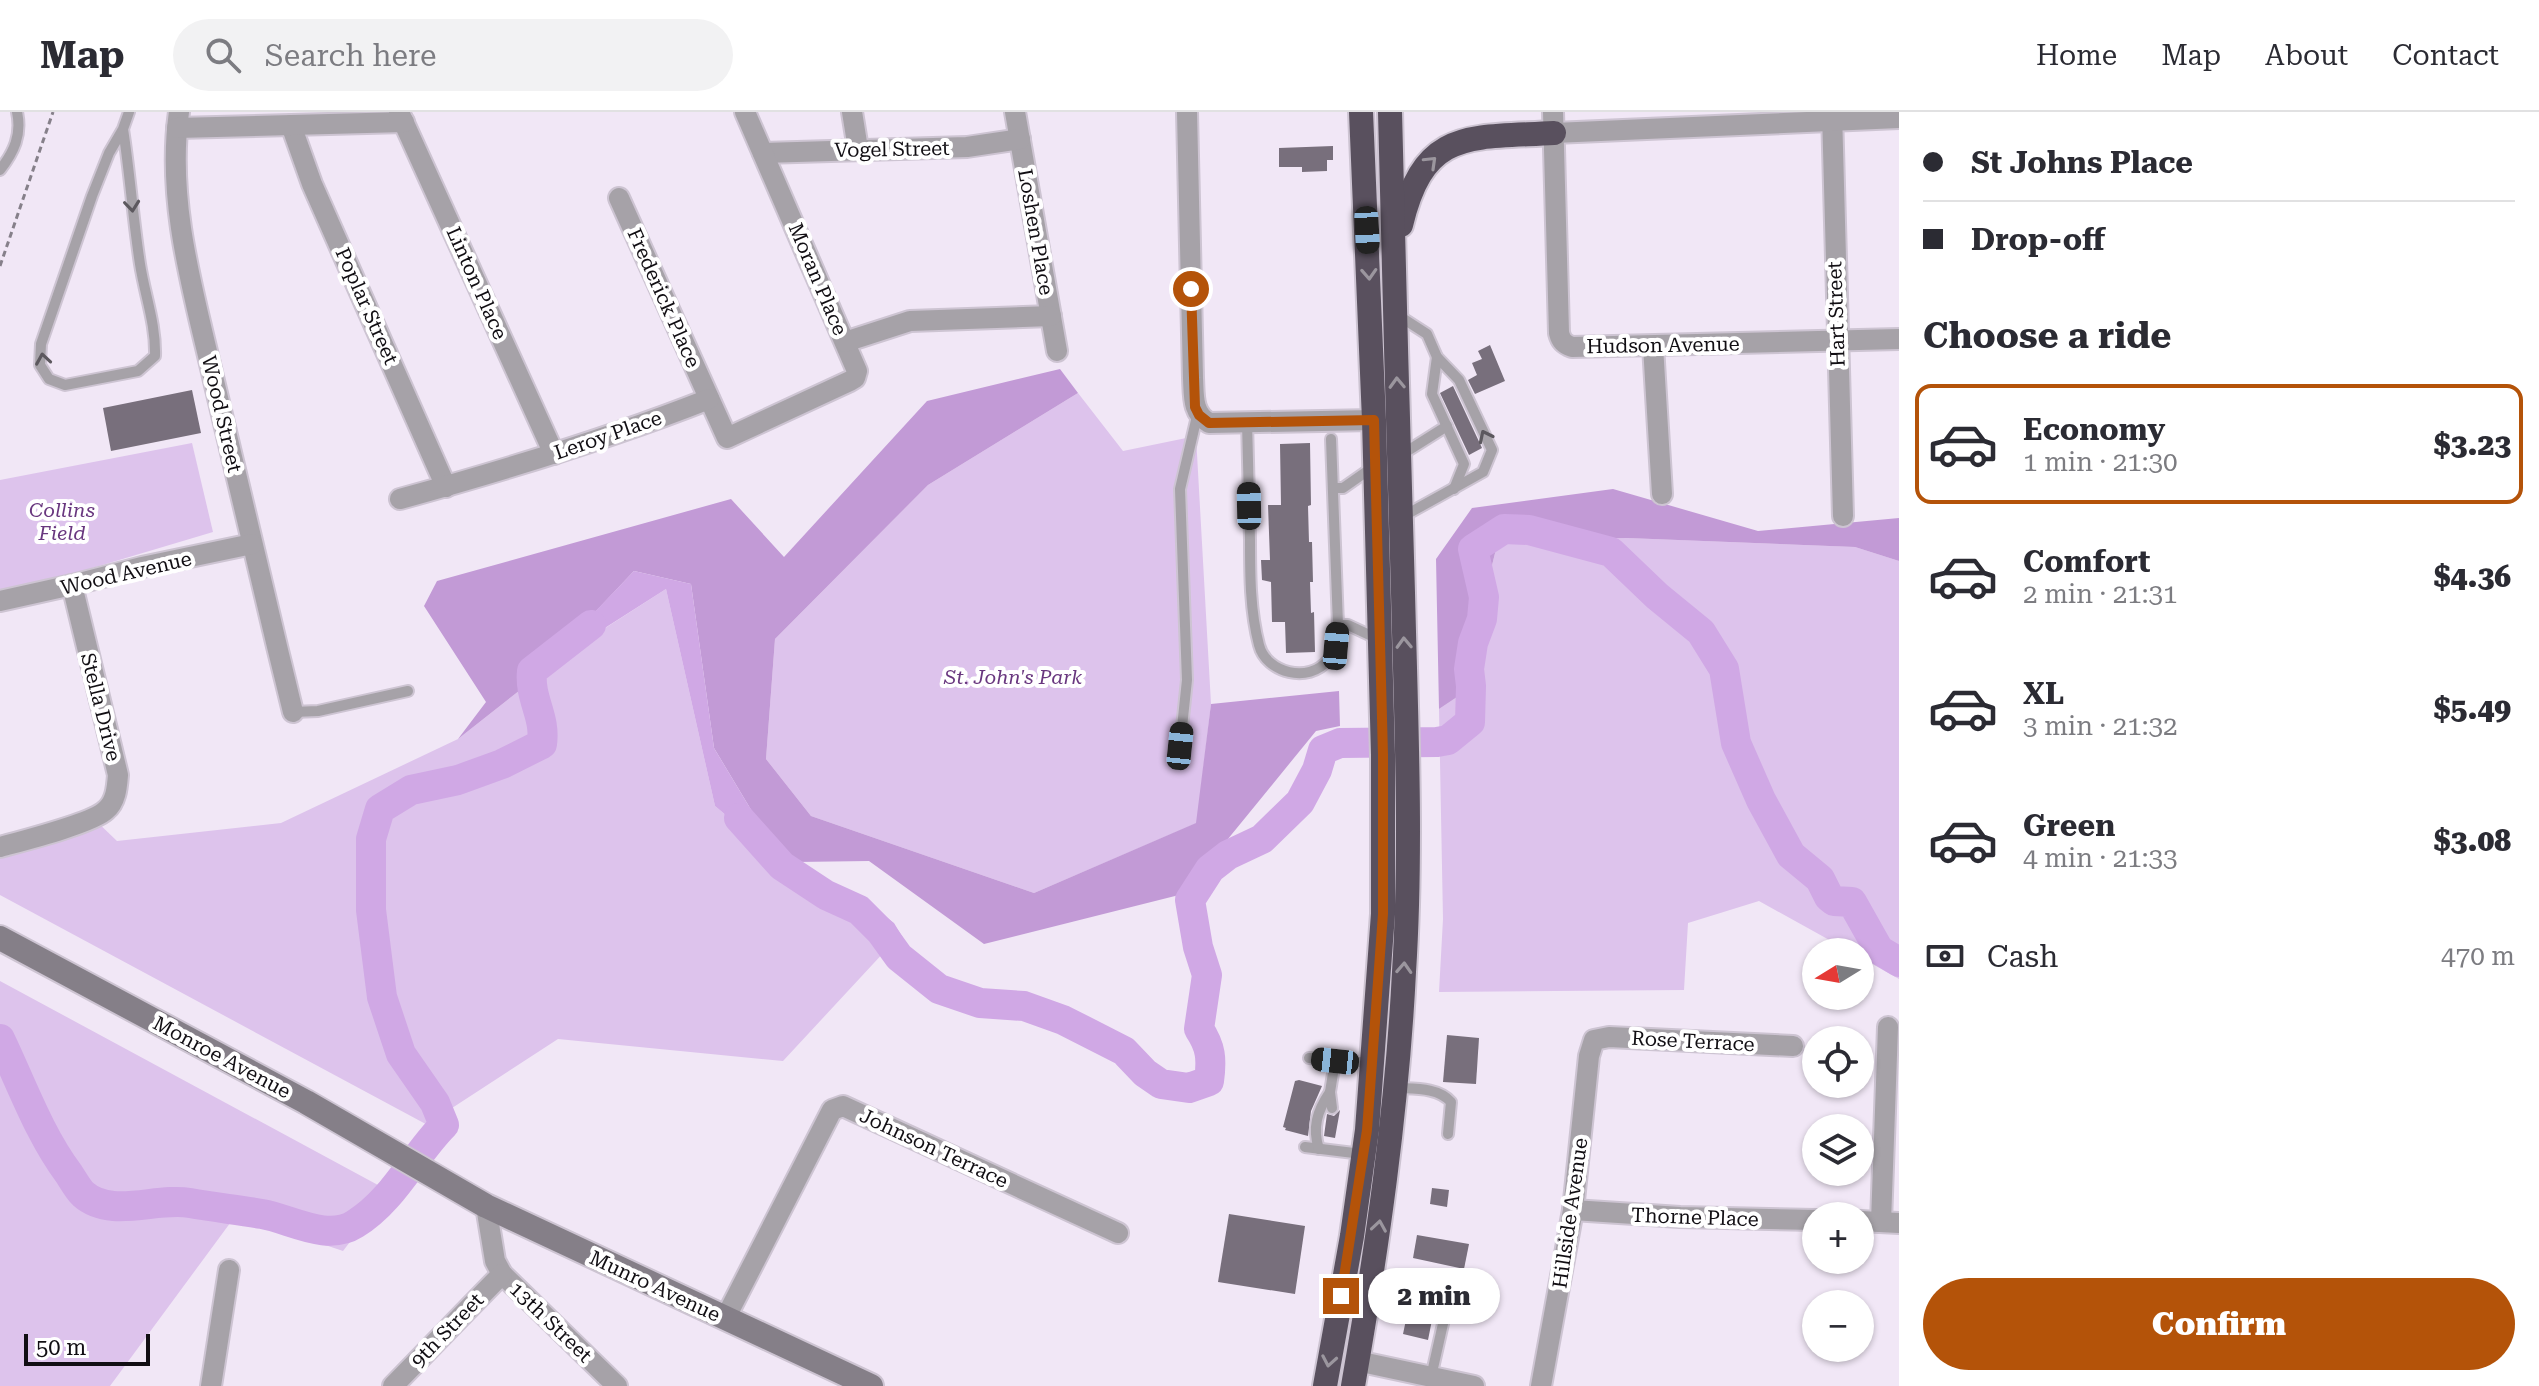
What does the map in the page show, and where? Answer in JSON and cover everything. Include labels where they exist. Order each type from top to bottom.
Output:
[{"type":"highway","points":[[1361,112],[1380,640],[1394,720]]},
{"type":"highway","points":[[1353,1386],[1384,1194],[1396,1088],[1407,902],[1394,720],[1401,518],[1390,112]]},
{"type":"highway","points":[[1393,258],[1409,195],[1419,173],[1433,158],[1457,143],[1554,122]]},
{"type":"highway","points":[[1325,1386],[1363,1154],[1395,756]]},
{"type":"street","name":"Moran Place","points":[[709,399],[727,438],[855,378],[857,371],[745,112]]},
{"type":"street","points":[[852,112],[858,149]]},
{"type":"street","name":"Loshen Place","points":[[1015,112],[1057,351]]},
{"type":"street","points":[[1187,112],[1193,378],[1198,412],[1209,423],[1374,420]]},
{"type":"street","points":[[1554,122],[1832,116],[1899,118]]},
{"type":"street","name":"Hart Street","points":[[1832,116],[1843,516]]},
{"type":"street","points":[[178,120],[291,125],[401,117]]},
{"type":"street","name":"Linton Place","points":[[401,117],[554,454]]},
{"type":"street","name":"Wood Street","points":[[178,120],[177,192],[184,245],[293,712]]},
{"type":"street","name":"Hudson Avenue","points":[[1554,122],[1561,340],[1572,347],[1899,339]]},
{"type":"street","name":"Poplar Street","points":[[291,125],[312,184],[446,487]]},
{"type":"street","name":"Vogel Street","points":[[763,153],[967,147],[1020,139]]},
{"type":"street","name":"Frederick Place","points":[[619,198],[709,399]]},
{"type":"street","points":[[845,342],[910,321],[1051,316]]},
{"type":"street","points":[[1653,346],[1662,494]]},
{"type":"street","name":"Leroy Place","points":[[400,499],[638,427],[709,399]]},
{"type":"street","name":"Wood Avenue","points":[[0,601],[252,544]]},
{"type":"street","name":"Stella Drive","points":[[0,847],[97,816],[111,805],[117,788],[118,775],[72,585]]},
{"type":"street","name":"Monroe Avenue","points":[[0,938],[306,1102],[442,1180]]},
{"type":"street","points":[[1880,1222],[1888,1027]]},
{"type":"street","name":"Rose Terrace","points":[[1594,1040],[1609,1037],[1793,1046]]},
{"type":"street","name":"Hillside Avenue","points":[[1541,1386],[1573,1210],[1589,1056],[1594,1040]]},
{"type":"street","name":"Johnson Terrace","points":[[725,1319],[832,1110],[843,1106],[1118,1233]]},
{"type":"street","name":"Munro Avenue","points":[[442,1180],[486,1206],[871,1386]]},
{"type":"street","name":"13th Street","points":[[486,1206],[495,1261],[502,1274],[617,1386]]},
{"type":"street","name":"Thorne Place","points":[[1573,1210],[1802,1220]]},
{"type":"street","points":[[211,1386],[229,1270]]},
{"type":"street","name":"9th Street","points":[[393,1386],[502,1274]]},
{"type":"street","points":[[1357,1361],[1417,1379],[1474,1386]]},
{"type":"lane","points":[[0,170],[16,144],[20,126],[17,112]]},
{"type":"lane","points":[[123,129],[131,205],[155,334],[155,356],[138,371],[65,385],[49,379],[40,365],[41,344],[92,196],[129,112]]},
{"type":"lane","points":[[1395,313],[1427,334],[1437,357],[1459,380],[1492,450],[1483,472],[1401,518]]},
{"type":"lane","points":[[1437,357],[1432,394],[1464,464],[1454,489]]},
{"type":"lane","points":[[1180,746],[1187,680],[1180,489],[1198,412]]},
{"type":"lane","points":[[1247,422],[1251,589],[1259,647],[1268,663],[1282,671],[1310,671],[1321,667],[1330,659],[1336,646],[1338,625],[1331,439]]},
{"type":"lane","points":[[1399,456],[1447,426]]},
{"type":"lane","points":[[1333,488],[1343,488],[1375,465]]},
{"type":"lane","points":[[1338,625],[1348,625],[1380,640]]},
{"type":"lane","points":[[293,712],[318,711],[408,691]]},
{"type":"lane","points":[[1309,1058],[1372,1063]]},
{"type":"lane","points":[[1332,1108],[1330,1092],[1335,1061]]},
{"type":"lane","points":[[1396,1088],[1436,1091],[1447,1096],[1451,1102],[1448,1134]]},
{"type":"lane","points":[[1319,1149],[1314,1133],[1320,1106],[1330,1092]]},
{"type":"lane","points":[[1319,1149],[1327,1136]]},
{"type":"lane","points":[[1305,1147],[1363,1154]]},
{"type":"lane","points":[[1370,1282],[1442,1296],[1446,1300],[1447,1306],[1417,1379]]},
{"type":"path","points":[[0,266],[53,112]]},
{"type":"green space","name":"St. John's Park","points":[[1078,393],[1123,451],[1196,436],[1211,704],[1197,823],[1034,893],[811,816],[766,759],[775,639],[928,485]]},
{"type":"green space","name":"Collins Field","points":[[192,443],[213,532],[79,572],[0,591],[0,480]]},
{"type":"green space","points":[[1627,538],[1855,547],[1899,561],[1899,979],[1874,965],[1874,938],[1826,938],[1759,901],[1688,923],[1684,990],[1439,992],[1443,919],[1439,709],[1460,695],[1498,541]]},
{"type":"green space","points":[[666,589],[715,806],[886,950],[783,1061],[558,1039],[449,1110],[435,1129],[0,895],[0,847],[92,817],[117,841],[281,823],[458,739],[524,687],[540,670]]},
{"type":"green space","points":[[0,981],[389,1191],[343,1251],[236,1215],[110,1386],[0,1386]]},
{"type":"shaded area","points":[[1060,369],[1078,393],[928,485],[775,639],[766,759],[811,816],[1034,893],[1196,823],[1211,704],[1339,691],[1340,726],[1316,731],[1183,894],[984,944],[869,861],[796,862],[762,828],[714,748],[691,584],[634,571],[524,687],[458,739],[486,702],[424,606],[437,581],[731,499],[784,557],[927,401]]},
{"type":"shaded area","points":[[1613,489],[1758,531],[1899,518],[1899,561],[1855,547],[1627,538],[1498,541],[1460,695],[1439,709],[1436,559],[1472,508]]},
{"type":"shaded area","points":[[634,571],[691,584],[714,748],[762,828],[812,878],[877,910],[894,923],[903,938],[896,950],[886,950],[715,806],[666,589],[539,670]]},
{"type":"building","points":[[1333,146],[1333,160],[1327,160],[1327,171],[1302,172],[1302,167],[1279,167],[1279,148]]},
{"type":"building","points":[[1490,345],[1505,381],[1475,394],[1468,380],[1477,375],[1472,363],[1482,359],[1478,351]]},
{"type":"building","points":[[1453,386],[1482,448],[1469,455],[1440,393]]},
{"type":"building","points":[[192,390],[201,433],[111,451],[103,408]]},
{"type":"building","points":[[1310,443],[1311,505],[1308,506],[1315,652],[1286,653],[1285,622],[1272,622],[1271,582],[1262,580],[1261,560],[1270,560],[1268,505],[1281,505],[1280,444]]},
{"type":"building","points":[[1447,1035],[1479,1038],[1476,1084],[1443,1082]]},
{"type":"building","points":[[1295,1081],[1322,1086],[1311,1111],[1308,1136],[1283,1127]]},
{"type":"building","points":[[1340,1110],[1335,1138],[1324,1136],[1327,1114],[1334,1116]]},
{"type":"building","points":[[1432,1188],[1449,1190],[1447,1207],[1430,1204]]},
{"type":"building","points":[[1229,1214],[1305,1226],[1295,1294],[1218,1282]]},
{"type":"building","points":[[1417,1235],[1469,1244],[1464,1269],[1413,1258]]},
{"type":"building","points":[[1412,1306],[1434,1310],[1428,1340],[1403,1334]]},
{"type":"waterway","points":[[739,818],[782,866],[826,895],[859,910],[881,932],[899,957],[939,989],[980,1003],[1024,1006],[1063,1020],[1124,1051],[1145,1073],[1161,1084],[1189,1088],[1209,1081],[1210,1054],[1199,1029],[1207,975],[1198,947],[1190,900],[1210,869],[1228,855],[1262,839],[1300,802],[1317,770],[1323,750],[1340,743],[1448,740],[1470,722],[1469,669],[1473,643],[1482,619],[1484,597],[1473,549],[1504,529],[1529,530],[1611,552],[1701,632],[1724,669],[1736,743],[1761,800],[1791,855],[1820,879],[1834,901],[1852,902],[1879,950],[1899,962]]},
{"type":"waterway","points":[[0,1039],[58,1159],[79,1190],[94,1201],[120,1206],[190,1203],[262,1214],[321,1230],[333,1231],[355,1224],[381,1203],[444,1125],[435,1103],[401,1054],[382,997],[371,910],[371,839],[380,809],[411,790],[458,780],[502,764],[542,744],[542,725],[533,690],[532,671],[591,625]]},
{"type":"route","points":[[1191,289],[1195,407],[1203,419],[1209,423],[1374,420],[1383,755],[1383,914],[1367,1130],[1341,1296]]}]
